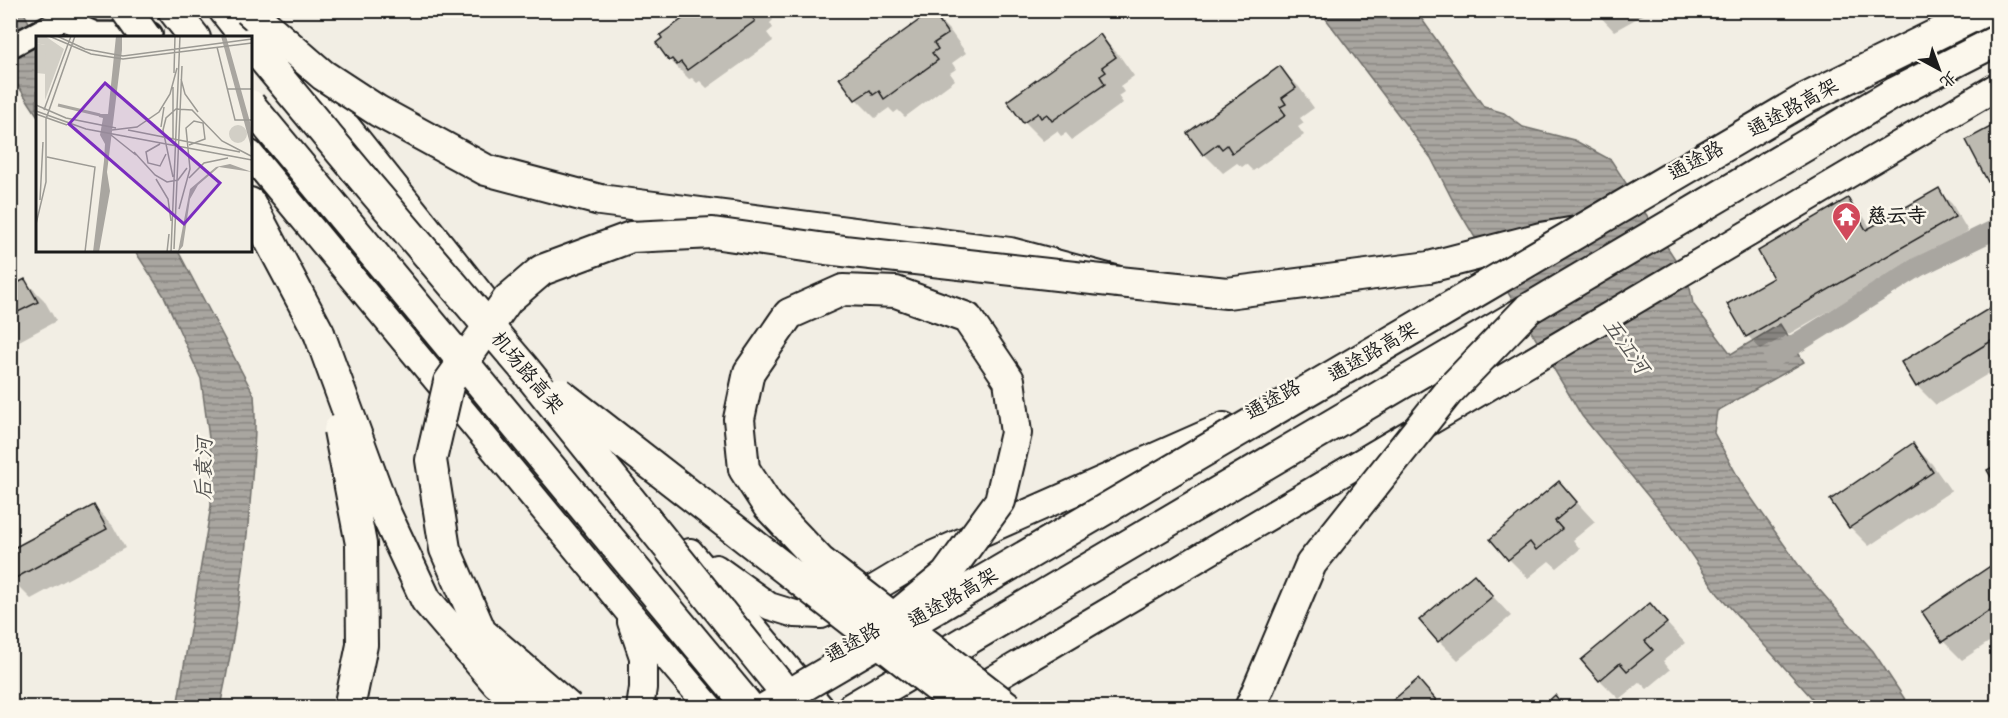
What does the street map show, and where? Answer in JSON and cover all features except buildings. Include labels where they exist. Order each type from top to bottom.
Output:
[{"type":"highway","points":[[126,10],[150,36]]},
{"type":"highway","points":[[173,10],[193,36]]},
{"type":"highway","points":[[224,10],[253,17],[323,75],[378,111],[486,170],[600,200],[1010,254],[1119,282]]},
{"type":"highway","name":"通途路高架","points":[[766,708],[1571,232],[1805,99],[1986,10]]},
{"type":"highway","name":"通途路高架","points":[[852,708],[1896,92],[1998,40]]},
{"type":"highway","name":"机场路高架","points":[[252,45],[523,367],[798,708]]},
{"type":"highway","points":[[252,107],[750,708]]},
{"type":"highway","points":[[252,207],[320,333],[384,510],[426,600],[497,683],[527,708]]},
{"type":"highway","points":[[569,708],[481,632],[445,549],[431,460],[449,382],[508,299],[542,270],[631,237],[713,233],[826,249],[1227,293],[1429,267],[1571,232]]},
{"type":"highway","points":[[836,667],[886,624],[895,617],[903,610],[921,596],[946,575],[1000,501],[1016,433],[1009,380],[967,318],[896,292],[843,290],[789,314],[749,372],[740,419],[744,469],[768,506],[820,561],[886,612],[896,619],[953,663],[1009,708]]},
{"type":"highway","points":[[1250,708],[1311,564],[1448,392],[1529,308]]},
{"type":"highway","points":[[320,333],[361,544],[362,645],[349,708]]},
{"type":"highway","points":[[523,367],[615,435],[964,708]]},
{"type":"main road","points":[[134,10],[150,36]]},
{"type":"main road","name":"通途路","points":[[741,708],[1238,420],[1966,10]]},
{"type":"main road","points":[[253,17],[821,708]]},
{"type":"main road","points":[[945,708],[1998,86]]},
{"type":"main road","points":[[252,156],[710,708]]},
{"type":"main road","points":[[686,546],[769,606],[795,614],[821,615],[866,593],[925,558],[1238,420]]},
{"type":"main road","points":[[627,610],[643,657],[643,688],[640,708]]},
{"type":"street","points":[[10,46],[60,17],[96,33],[150,36]]},
{"type":"water","points":[[10,11],[23,11],[36,36],[36,113],[11,75]]},
{"type":"water","name":"五江河","points":[[1320,11],[1416,11],[1484,107],[1504,113],[1523,127],[1574,140],[1611,160],[1675,259],[1690,288],[1693,304],[1731,354],[1780,324],[1804,362],[1717,411],[1714,433],[1743,486],[1802,570],[1873,651],[1910,707],[1820,707],[1718,594],[1667,519],[1582,416],[1453,201],[1431,158]]},
{"type":"water","points":[[136,252],[179,252],[254,395],[254,444],[246,547],[235,627],[220,707],[177,707],[211,506],[211,453],[201,379],[164,296]]},
{"type":"waterway","points":[[1773,358],[1918,267],[1998,228]]},
{"type":"place","name":"慈云寺","points":[[1846,242]]},
{"type":"water label","name":"后袁河","points":[[204,469]]}]
